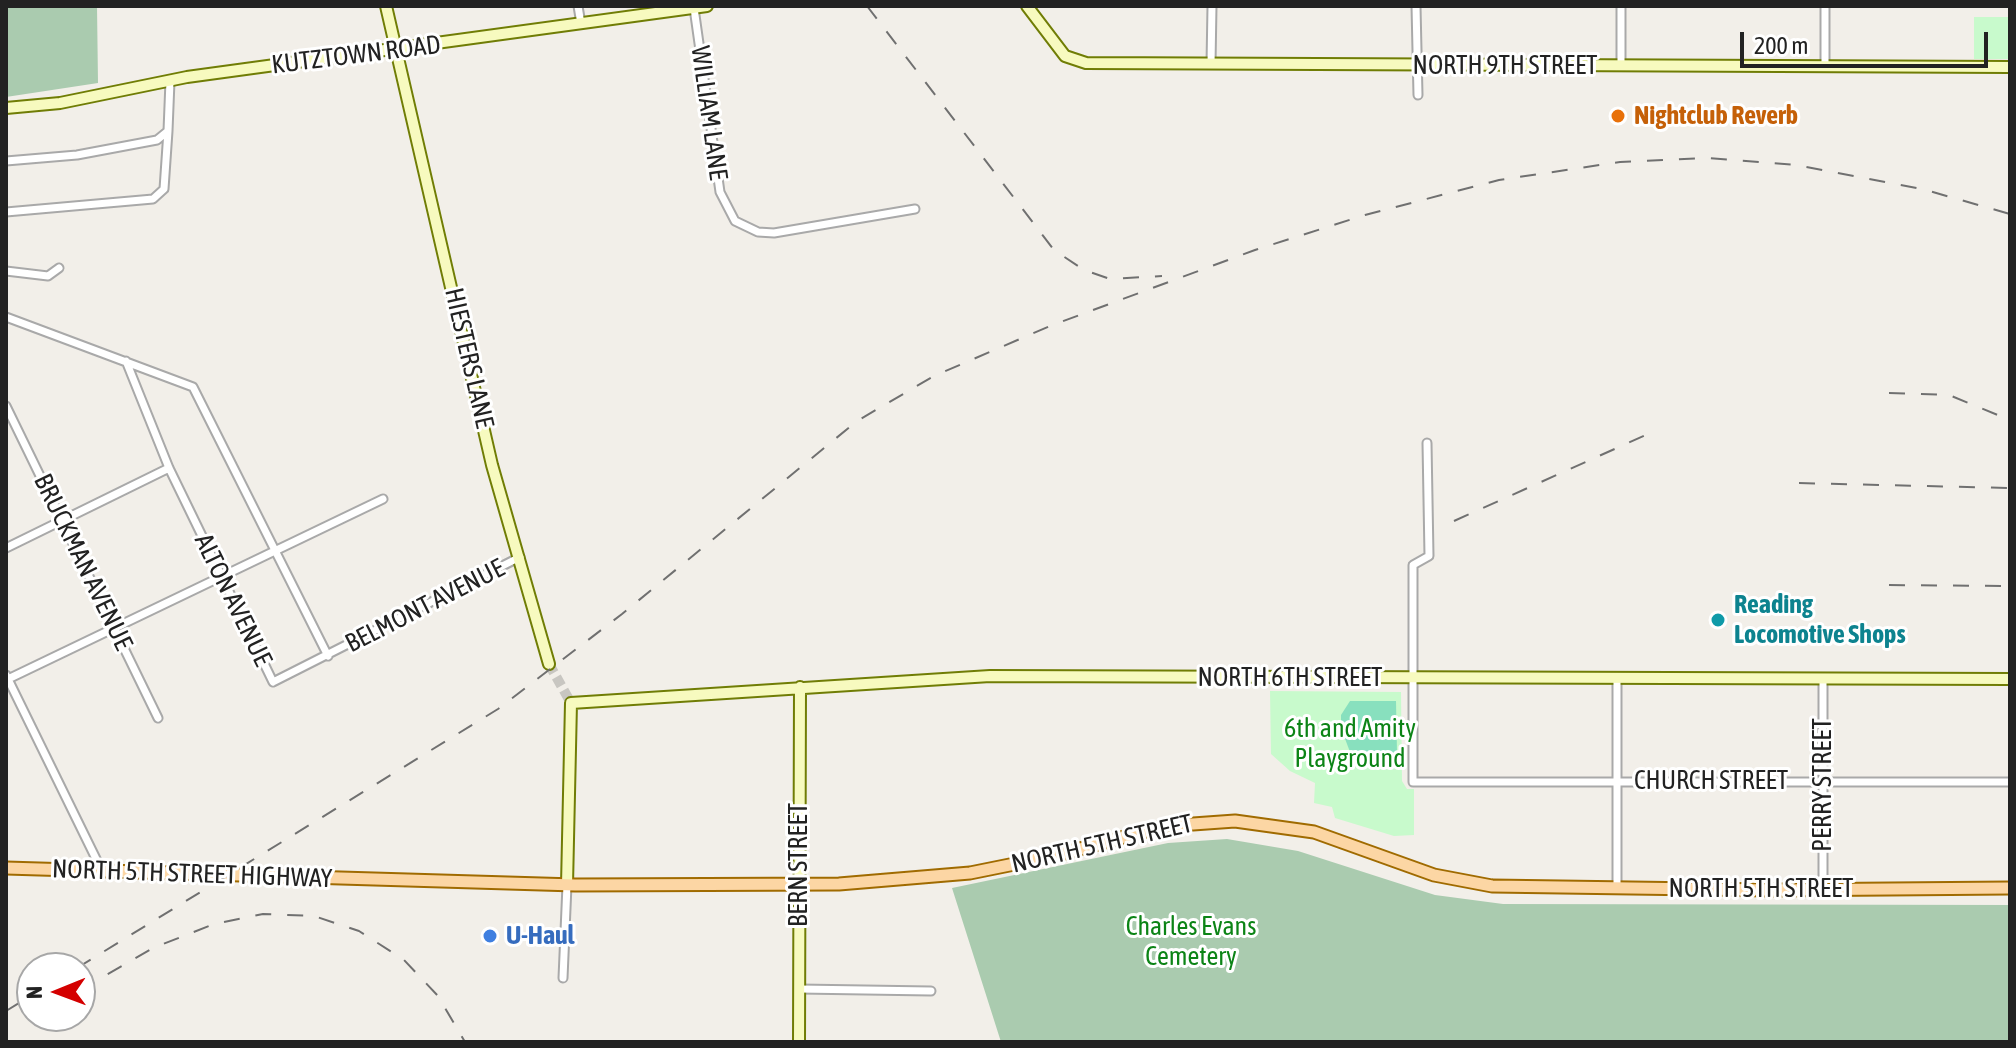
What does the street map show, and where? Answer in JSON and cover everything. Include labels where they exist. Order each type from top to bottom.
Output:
[{"type":"main road","name":"NORTH 5TH STREET","points":[[377,879],[567,885],[877,883],[970,873],[1054,856],[1165,826],[1220,820],[1263,822],[1314,832],[1434,875],[1471,884],[1823,890],[2010,888]]},
{"type":"main road","name":"NORTH 5TH STREET HIGHWAY","points":[[6,868],[377,879]]},
{"type":"street","name":"HIESTERS LANE","points":[[386,6],[484,416],[492,465],[521,557],[549,664]]},
{"type":"street","points":[[578,6],[581,24]]},
{"type":"street","name":"KUTZTOWN ROAD","points":[[6,108],[60,103],[170,81],[707,6]]},
{"type":"street","name":"NORTH 9TH STREET","points":[[1027,6],[1072,61],[2010,67]]},
{"type":"street","points":[[1211,64],[1212,6]]},
{"type":"street","points":[[1416,6],[1418,95]]},
{"type":"street","points":[[1621,6],[1621,66]]},
{"type":"street","points":[[1825,6],[1825,66]]},
{"type":"street","name":"WILLIAM LANE","points":[[694,8],[720,192],[735,221],[758,232],[774,233],[915,209]]},
{"type":"street","points":[[6,212],[153,199],[164,189],[170,81]]},
{"type":"street","points":[[6,161],[77,155],[157,140],[168,131]]},
{"type":"street","points":[[6,271],[48,276],[59,268]]},
{"type":"street","points":[[6,317],[193,387],[328,656]]},
{"type":"street","name":"ALTON AVENUE","points":[[126,361],[169,468],[273,682],[328,656]]},
{"type":"street","name":"BRUCKMAN AVENUE","points":[[6,406],[158,718]]},
{"type":"street","points":[[1412,679],[1413,565],[1429,556],[1427,443]]},
{"type":"street","points":[[6,548],[169,468]]},
{"type":"street","points":[[102,871],[7,678],[383,499]]},
{"type":"street","name":"BELMONT AVENUE","points":[[328,656],[521,557]]},
{"type":"street","name":"NORTH 6TH STREET","points":[[567,885],[571,703],[990,676],[2010,679]]},
{"type":"street","name":"CHURCH STREET","points":[[1412,679],[1413,782],[2010,782]]},
{"type":"street","points":[[1617,679],[1617,886]]},
{"type":"street","name":"PERRY STREET","points":[[1823,679],[1823,890]]},
{"type":"street","name":"BERN STREET","points":[[799,1042],[800,687]]},
{"type":"street","points":[[563,978],[567,885]]},
{"type":"street","points":[[799,989],[931,991]]},
{"type":"green space","points":[[6,6],[97,6],[98,83],[6,97]]},
{"type":"green space","points":[[1974,17],[2010,17],[2010,59],[1974,59]]},
{"type":"green space","name":"6th and Amity Playground","points":[[1270,691],[1401,692],[1402,781],[1407,789],[1414,789],[1414,835],[1394,836],[1335,818],[1332,807],[1314,803],[1315,783],[1290,771],[1271,754]]},
{"type":"green space","points":[[1350,701],[1396,701],[1397,753],[1371,760],[1350,752],[1341,728],[1341,715]]},
{"type":"green space","name":"Charles Evans Cemetery","points":[[1227,839],[1298,851],[1435,895],[1503,904],[2010,905],[2010,1042],[1001,1042],[952,888],[1168,843]]},
{"type":"tunnel","points":[[549,664],[571,703]]},
{"type":"railway","points":[[867,6],[1054,250],[1084,270],[1110,279],[1162,276]]},
{"type":"railway","points":[[96,956],[498,709],[622,614],[857,421],[934,376],[1050,326],[1255,250],[1365,215],[1499,180],[1620,162],[1707,158],[1796,165],[1922,189],[2010,214]]},
{"type":"railway","points":[[1889,393],[1949,395],[2010,420]]},
{"type":"railway","points":[[1454,521],[1648,434]]},
{"type":"railway","points":[[1799,483],[2010,488]]},
{"type":"railway","points":[[1889,585],[2010,586]]},
{"type":"railway","points":[[96,981],[153,948],[214,924],[263,914],[314,916],[359,931],[404,960],[438,996],[465,1042]]},
{"type":"railway","points":[[6,1011],[16,1005]]},
{"type":"place","name":"Nightclub Reverb","points":[[1618,116]]},
{"type":"place","name":"Reading Locomotive Shops","points":[[1718,620]]},
{"type":"place","name":"U-Haul","points":[[490,936]]}]
